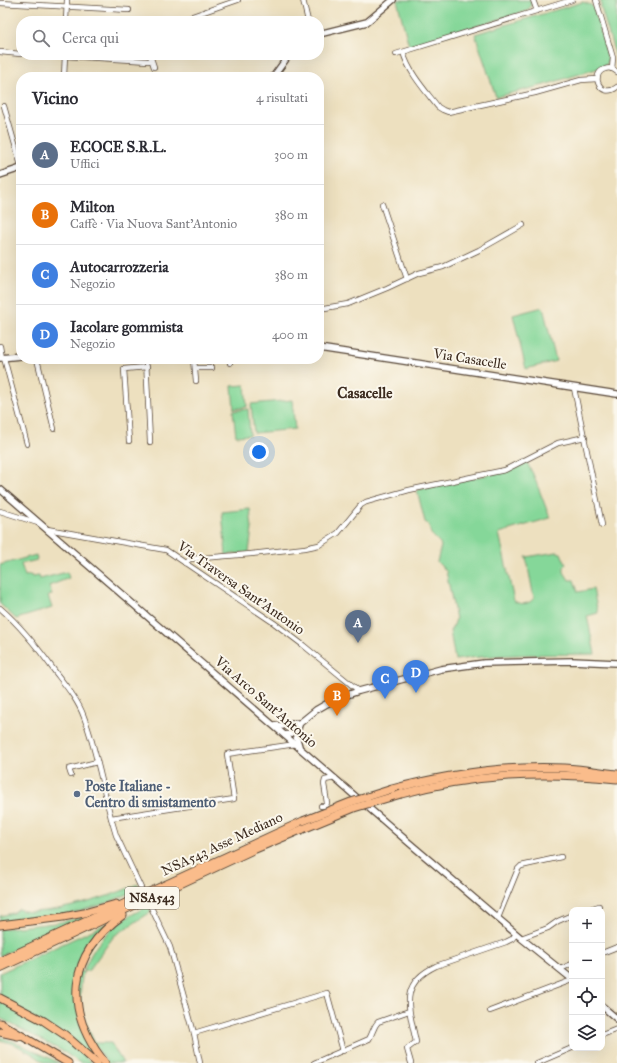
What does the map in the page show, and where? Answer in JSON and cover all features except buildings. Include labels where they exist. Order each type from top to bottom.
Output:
[{"type":"highway","points":[[303,825],[351,802],[417,782],[445,777],[532,768],[565,768],[617,774]]},
{"type":"highway","points":[[303,825],[401,794],[453,781],[531,774],[581,775],[617,779]]},
{"type":"highway","name":"NSA543 Asse Mediano","points":[[0,961],[132,900],[303,825]]},
{"type":"highway","name":"NSA543 Asse Mediano","points":[[0,968],[253,850],[303,825]]},
{"type":"highway","name":"NSA543","points":[[0,925],[63,918],[132,900]]},
{"type":"highway","name":"NSA543","points":[[97,1060],[81,1022],[77,1006],[77,988],[80,968],[86,954],[97,939],[112,923],[138,904]]},
{"type":"highway","points":[[0,998],[17,1005],[44,1021],[97,1060],[104,1063]]},
{"type":"highway","points":[[0,1023],[45,1048],[68,1063]]},
{"type":"highway","points":[[0,1032],[22,1036]]},
{"type":"street","points":[[66,16],[67,0]]},
{"type":"street","points":[[192,16],[238,0]]},
{"type":"street","points":[[303,0],[307,16]]},
{"type":"street","points":[[324,33],[368,22],[393,0]]},
{"type":"street","points":[[533,0],[537,11]]},
{"type":"street","points":[[396,54],[572,0]]},
{"type":"street","points":[[596,0],[613,58],[612,68]]},
{"type":"street","points":[[0,4],[129,10]]},
{"type":"street","points":[[0,52],[16,54]]},
{"type":"street","points":[[403,52],[411,71],[438,107],[448,112],[535,93],[581,80],[597,79]]},
{"type":"street","points":[[64,72],[65,60]]},
{"type":"street","points":[[132,60],[149,61]]},
{"type":"street","points":[[152,60],[154,67]]},
{"type":"street","points":[[277,72],[285,60]]},
{"type":"street","points":[[612,68],[617,72]]},
{"type":"street","points":[[612,68],[603,70],[597,79],[599,86],[605,90],[610,91],[617,87]]},
{"type":"street","points":[[4,106],[16,149]]},
{"type":"street","points":[[0,175],[16,169]]},
{"type":"street","points":[[382,204],[407,279]]},
{"type":"street","points":[[324,308],[348,304],[419,273],[443,267],[470,255],[523,225]]},
{"type":"street","points":[[0,346],[2,358],[27,444]]},
{"type":"street","name":"Via Casacelle","points":[[324,349],[617,394]]},
{"type":"street","points":[[2,358],[16,357]]},
{"type":"street","points":[[38,364],[54,429]]},
{"type":"street","points":[[147,364],[150,442]]},
{"type":"street","points":[[195,364],[196,381]]},
{"type":"street","points":[[129,441],[124,369],[147,367]]},
{"type":"street","points":[[195,368],[212,368]]},
{"type":"street","points":[[574,388],[602,525]]},
{"type":"street","points":[[185,563],[190,559],[251,554],[305,548],[318,545],[338,533],[361,505],[366,502],[408,490],[505,470],[558,443],[585,437]]},
{"type":"street","name":"Via Arco Sant'Antonio","points":[[0,489],[516,934],[571,979]]},
{"type":"street","points":[[0,511],[41,524]]},
{"type":"street","name":"Via Traversa Sant'Antonio","points":[[47,529],[156,547],[166,550],[274,623],[359,691]]},
{"type":"street","points":[[0,608],[17,623],[33,642],[69,689],[83,716],[97,762],[111,818],[121,846],[141,888]]},
{"type":"street","points":[[285,735],[290,734],[300,723],[325,704],[335,699],[441,669],[484,662],[572,661],[617,663]]},
{"type":"street","points":[[274,725],[282,726],[300,723]]},
{"type":"street","points":[[111,818],[234,799],[228,754],[297,745],[296,736],[300,723]]},
{"type":"street","points":[[71,775],[69,770],[97,762]]},
{"type":"street","points":[[321,806],[324,806],[327,803],[324,784],[325,780],[335,778]]},
{"type":"street","points":[[498,918],[518,869],[521,866],[561,857]]},
{"type":"street","points":[[150,905],[170,947],[194,1033],[200,1063]]},
{"type":"street","points":[[521,938],[548,928],[558,921],[569,917]]},
{"type":"street","points":[[411,1063],[407,1049],[416,1042],[409,1011],[411,986],[418,978],[436,966],[506,942],[512,939],[516,934]]},
{"type":"street","points":[[605,952],[617,947]]},
{"type":"street","points":[[560,969],[569,965]]},
{"type":"street","name":"Via Arco Sant'Antonio","points":[[490,1011],[569,981]]},
{"type":"street","points":[[194,1033],[327,993],[343,1051]]},
{"type":"street","points":[[605,1009],[617,1019]]},
{"type":"street","points":[[314,1063],[369,1039],[378,1022],[409,1011]]},
{"type":"street","points":[[605,1034],[617,1028]]},
{"type":"street","points":[[537,1063],[569,1049]]},
{"type":"green space","points":[[397,0],[531,0],[531,6],[527,11],[409,46]]},
{"type":"green space","points":[[601,0],[617,0],[617,61],[601,8]]},
{"type":"green space","points":[[583,2],[594,8],[608,59],[607,64],[603,67],[544,85],[496,97],[475,34]]},
{"type":"green space","points":[[543,307],[556,361],[526,369],[513,315]]},
{"type":"green space","points":[[245,385],[247,407],[234,409],[232,386]]},
{"type":"green space","points":[[292,400],[295,429],[254,433],[251,404]]},
{"type":"green space","points":[[248,409],[250,435],[236,436],[233,411]]},
{"type":"green space","points":[[526,461],[533,474],[550,518],[499,533],[514,601],[525,604],[534,598],[526,557],[557,552],[561,553],[566,565],[564,567],[564,572],[569,580],[574,580],[578,592],[593,589],[598,613],[587,616],[595,654],[507,655],[455,660],[450,631],[456,619],[446,571],[437,562],[441,546],[431,534],[429,525],[425,522],[417,490],[505,471]]},
{"type":"green space","points":[[250,509],[252,529],[249,552],[226,555],[222,512]]},
{"type":"green space","points":[[36,555],[37,560],[21,564],[25,576],[39,576],[40,579],[67,572],[69,578],[49,586],[52,595],[48,596],[52,608],[16,619],[0,604],[0,565]]},
{"type":"green space","points":[[138,884],[140,889],[107,903],[73,913],[0,922],[0,916],[13,913],[18,909],[30,912],[57,909],[99,899]]},
{"type":"green space","points":[[148,906],[151,912],[114,936],[89,970],[83,972],[94,950],[108,932],[126,918]]},
{"type":"green space","points":[[88,917],[0,956],[0,929],[56,923]]},
{"type":"green space","points":[[108,923],[85,950],[77,970],[83,972],[81,983],[82,1009],[95,1043],[111,1043],[123,1063],[108,1063],[96,1047],[84,1056],[92,1063],[80,1063],[64,1052],[0,1018],[0,973]]},
{"type":"green space","points":[[0,1037],[13,1041],[60,1063],[45,1063],[14,1044],[0,1040]]},
{"type":"place","name":"ECOCE S.R.L.","points":[[358,643]]},
{"type":"place","name":"Iacolare gommista","points":[[416,693]]},
{"type":"place","name":"Autocarrozzeria","points":[[385,699]]},
{"type":"place","name":"Milton","points":[[337,716]]},
{"type":"place","name":"Poste Italiane - Centro di smistamento","points":[[77,794]]},
{"type":"district","name":"Casacelle","points":[[365,393]]}]
